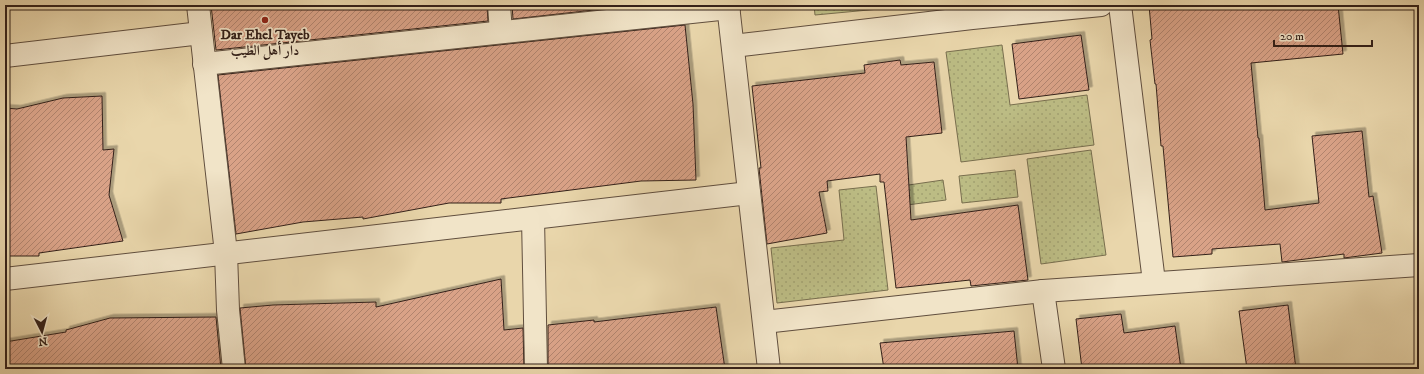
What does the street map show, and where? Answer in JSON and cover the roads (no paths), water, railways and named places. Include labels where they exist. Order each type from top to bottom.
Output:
[{"type":"street","points":[[198,5],[226,253],[228,310],[234,369]]},
{"type":"street","points":[[499,5],[501,32]]},
{"type":"street","points":[[733,46],[972,18],[1101,5]]},
{"type":"street","points":[[1120,5],[1154,282]]},
{"type":"street","points":[[204,64],[728,6],[769,369]]},
{"type":"street","points":[[5,56],[201,33]]},
{"type":"street","points":[[5,279],[749,193]]},
{"type":"street","points":[[533,218],[536,369]]},
{"type":"street","points":[[764,322],[1043,290],[1419,265]]},
{"type":"street","points":[[1043,290],[1054,369]]},
{"type":"place","name":"Dar Ehel Tayeb دار أهل الطيب","points":[[265,20]]}]
